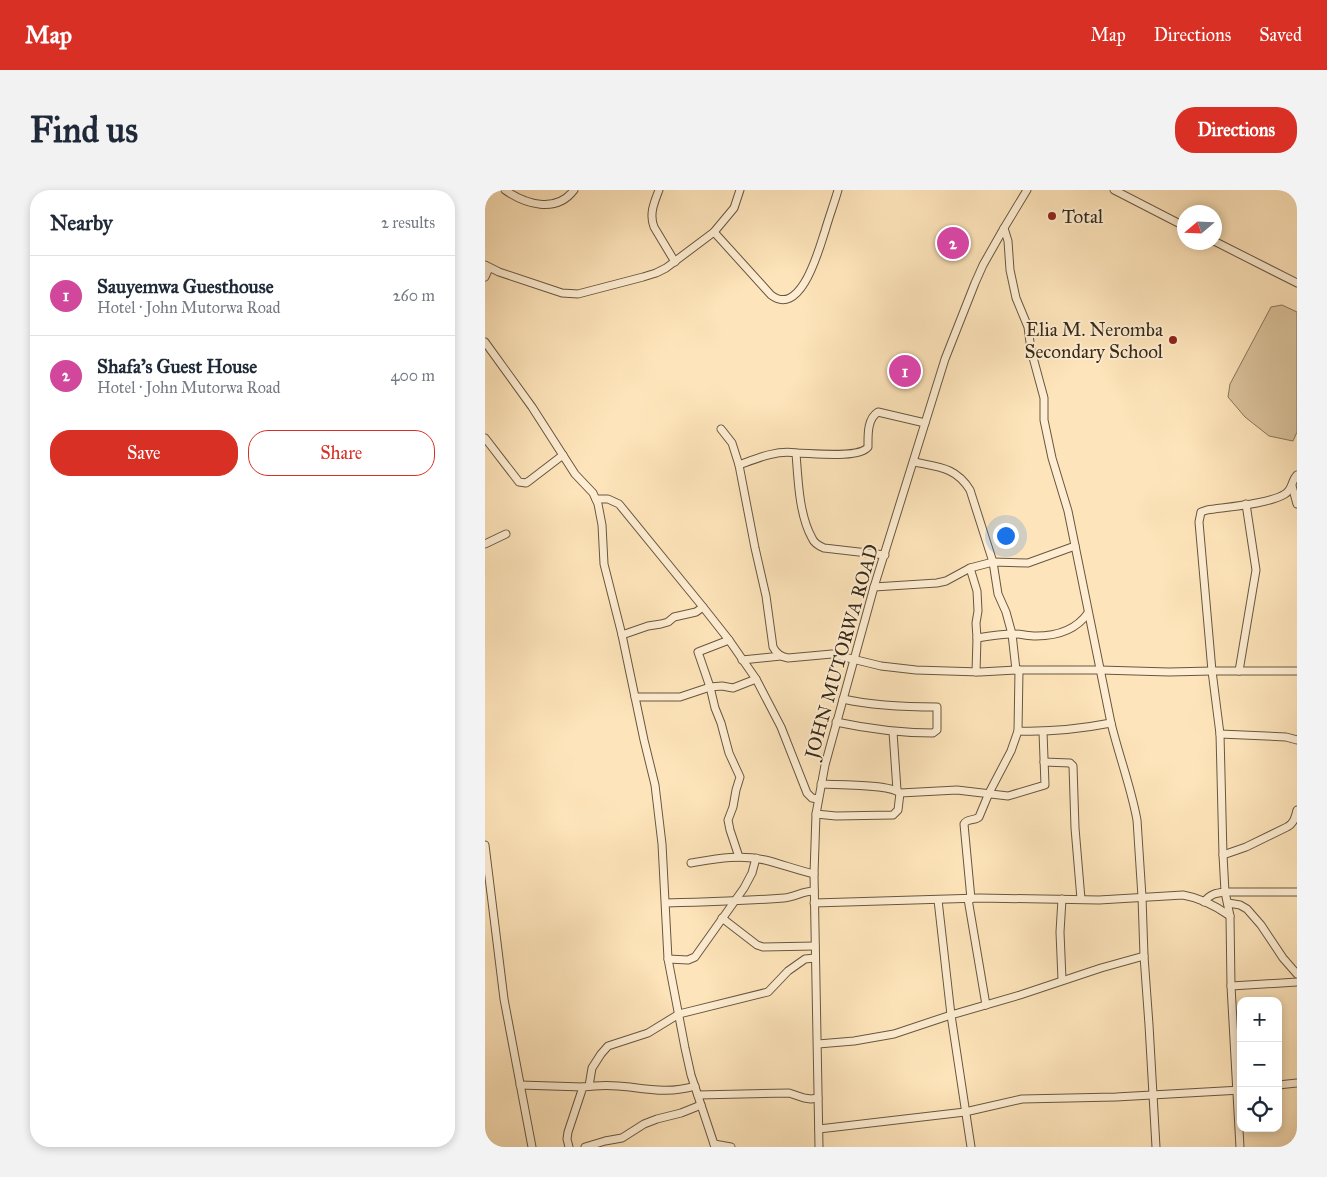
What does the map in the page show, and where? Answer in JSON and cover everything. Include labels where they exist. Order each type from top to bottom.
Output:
[{"type":"street","points":[[505,190],[518,199],[542,205],[561,201],[574,190]]},
{"type":"street","points":[[659,190],[652,211],[652,222],[675,262]]},
{"type":"street","points":[[485,277],[487,266],[553,290],[578,294],[656,273],[675,262],[714,232],[734,208],[740,190]]},
{"type":"street","points":[[714,232],[771,295],[780,300],[786,300],[799,290],[815,262],[838,190]]},
{"type":"street","name":"JOHN MUTORWA ROAD","points":[[819,1147],[814,874],[816,814],[825,765],[874,587],[945,359],[975,283],[1003,228],[1027,190]]},
{"type":"street","points":[[1114,190],[1177,222]]},
{"type":"street","points":[[1003,228],[1008,241],[1010,270],[1016,298],[1028,327],[1031,350],[1044,398],[1044,420],[1052,458],[1068,511],[1111,724],[1136,814],[1156,1147]]},
{"type":"street","points":[[1222,246],[1297,283]]},
{"type":"street","points":[[485,342],[532,407],[575,474],[596,499],[602,525],[605,564],[655,786],[662,844],[666,903],[666,943],[685,1048],[695,1086],[715,1146],[731,1147]]},
{"type":"street","points":[[739,465],[763,456],[787,451],[843,454],[863,452],[868,447],[870,422],[873,415],[878,412],[925,423]]},
{"type":"street","points":[[721,429],[732,444],[739,465],[766,596],[773,647],[775,652],[781,656],[788,658],[832,654],[881,666],[916,670],[976,672],[1017,670],[1297,671]]},
{"type":"street","points":[[485,438],[519,482],[529,481],[563,455]]},
{"type":"street","points":[[796,452],[803,515],[812,540],[824,548],[885,555]]},
{"type":"street","points":[[914,462],[957,474],[969,490],[993,562],[998,594],[1006,612],[1012,634],[1017,670],[1018,731],[1011,752],[989,793],[978,819],[968,820],[965,824],[970,899],[986,1005]]},
{"type":"street","points":[[1297,475],[1294,477],[1293,486],[1297,504]]},
{"type":"street","points":[[1239,1087],[1231,986],[1230,916],[1225,892],[1223,855],[1221,734],[1212,671],[1199,522],[1201,512],[1275,498],[1286,494],[1293,486]]},
{"type":"street","points":[[596,499],[609,499],[619,504],[729,640],[756,679],[781,727],[804,787],[810,796],[818,799]]},
{"type":"street","points":[[1239,671],[1256,570],[1246,504]]},
{"type":"street","points":[[485,544],[506,534]]},
{"type":"street","points":[[874,587],[937,583],[970,568],[993,562],[1028,563],[1075,546]]},
{"type":"street","points":[[970,568],[977,591],[976,672]]},
{"type":"street","points":[[622,635],[648,626],[668,622],[674,617],[696,612],[703,607]]},
{"type":"street","points":[[977,638],[1012,634],[1035,636],[1061,633],[1080,622],[1088,613]]},
{"type":"street","points":[[729,640],[698,652],[730,756],[740,777],[728,820],[729,830],[739,857]]},
{"type":"street","points":[[742,660],[781,656]]},
{"type":"street","points":[[635,697],[677,697],[710,687],[722,686],[733,688],[756,679]]},
{"type":"street","points":[[837,722],[893,732],[935,732],[937,728],[937,707],[907,707],[843,699]]},
{"type":"street","points":[[1018,731],[1043,732],[1111,724]]},
{"type":"street","points":[[816,814],[836,816],[893,815],[899,810],[893,732]]},
{"type":"street","points":[[821,784],[879,787],[899,791],[957,790],[1008,796],[1043,786],[1045,783],[1043,732]]},
{"type":"street","points":[[1221,734],[1285,737],[1297,740]]},
{"type":"street","points":[[1044,762],[1070,763],[1073,766],[1075,828],[1081,899]]},
{"type":"street","points":[[1223,855],[1246,847],[1292,824],[1297,810]]},
{"type":"street","points":[[485,845],[504,999],[532,1147]]},
{"type":"street","points":[[691,863],[739,857],[756,858],[814,874]]},
{"type":"street","points":[[668,960],[689,960],[695,957],[749,880],[756,858]]},
{"type":"street","points":[[666,903],[734,902],[792,897],[805,891],[814,891]]},
{"type":"street","points":[[1204,902],[1213,894],[1225,892],[1297,892]]},
{"type":"street","points":[[814,903],[1183,896],[1195,897],[1216,906],[1230,916]]},
{"type":"street","points":[[1062,899],[1060,932],[1062,980]]},
{"type":"street","points":[[938,900],[951,1014],[971,1147]]},
{"type":"street","points":[[1228,903],[1247,909],[1297,974]]},
{"type":"street","points":[[722,918],[757,945],[763,947],[815,946]]},
{"type":"street","points":[[818,1044],[853,1041],[894,1034],[951,1014],[1144,956]]},
{"type":"street","points":[[569,1147],[568,1132],[592,1068],[611,1044],[648,1033],[679,1014],[768,992],[788,971],[805,959],[815,958]]},
{"type":"street","points":[[1231,986],[1297,982]]},
{"type":"street","points":[[1282,1085],[1297,1083]]},
{"type":"street","points":[[520,1084],[628,1087],[653,1091],[673,1091],[695,1086]]},
{"type":"street","points":[[819,1129],[965,1112],[1022,1099],[1116,1097],[1237,1090]]},
{"type":"street","points":[[698,1095],[789,1093],[804,1098],[818,1098]]},
{"type":"street","points":[[585,1147],[622,1138],[650,1122],[701,1105]]},
{"type":"street","points":[[1240,1132],[1240,1147]]},
{"type":"shaded area","points":[[1282,305],[1297,312],[1297,432],[1293,441],[1269,436],[1245,417],[1228,397],[1230,384],[1271,307]]},
{"type":"place","name":"Total","points":[[1052,216]]},
{"type":"place","name":"Shafa's Guest House","points":[[953,243]]},
{"type":"place","name":"Elia M. Neromba Secondary School","points":[[1173,340]]},
{"type":"place","name":"Sauyemwa Guesthouse","points":[[905,371]]}]
